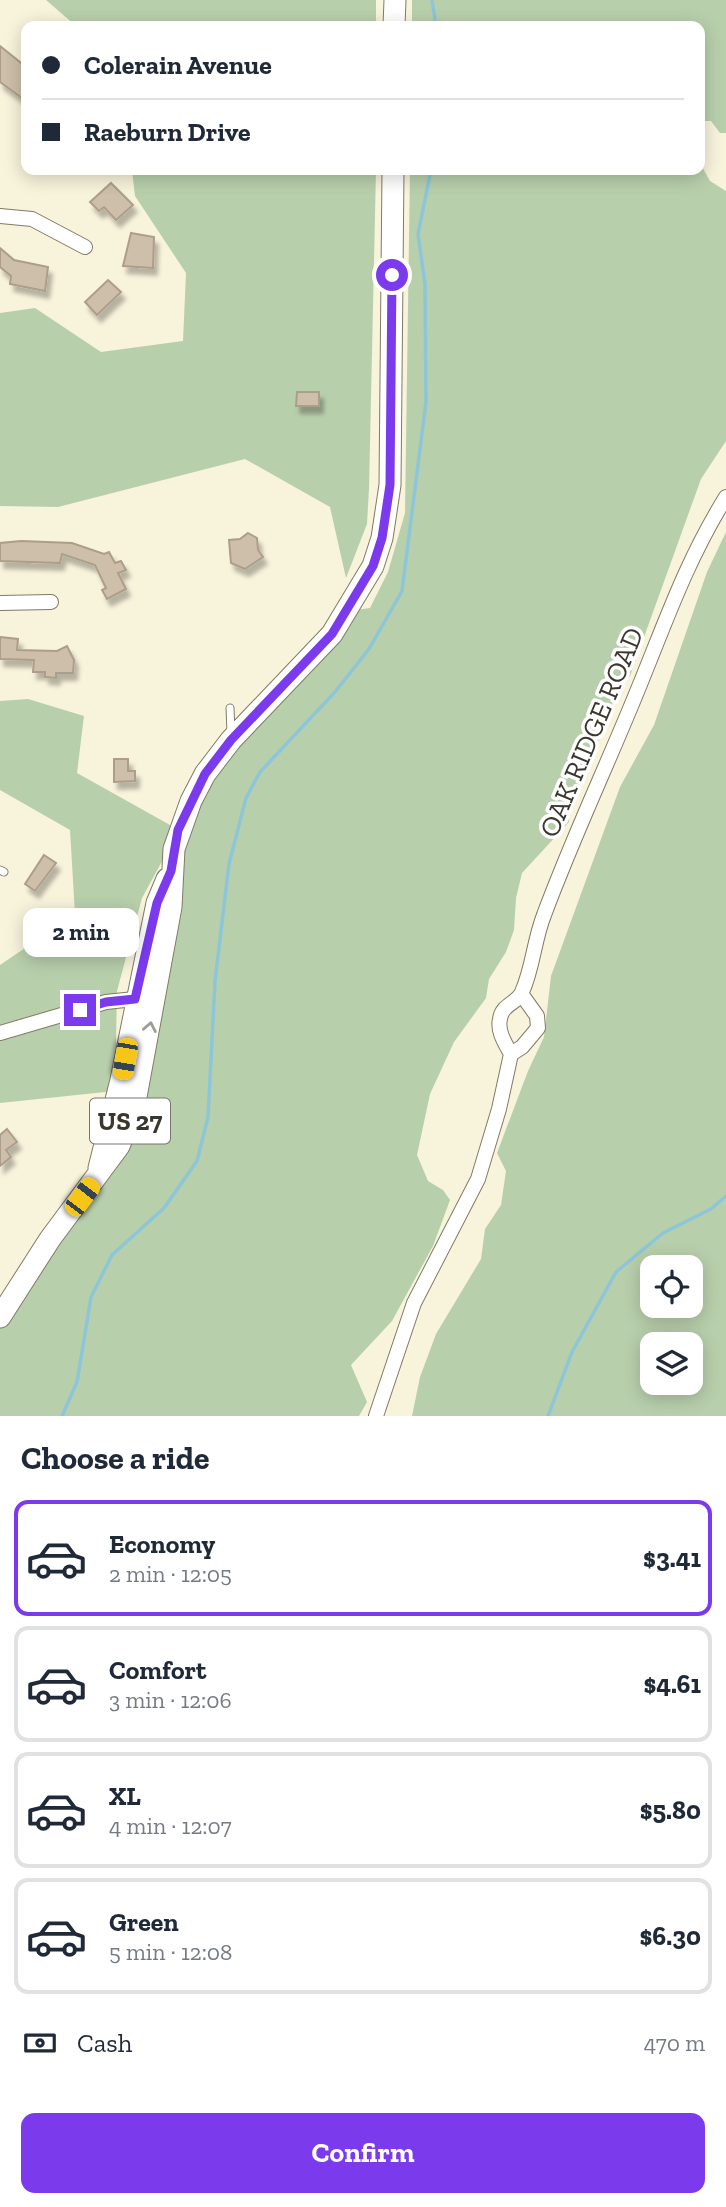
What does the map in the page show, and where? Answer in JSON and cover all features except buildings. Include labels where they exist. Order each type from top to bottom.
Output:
[{"type":"main road","points":[[394,21],[395,0]]},
{"type":"main road","name":"US 27","points":[[0,1317],[50,1238],[119,1146],[133,1113],[157,903],[171,871],[178,830],[191,801],[205,774],[231,740],[332,634],[373,566],[382,538],[390,485],[393,175]]},
{"type":"street","points":[[0,216],[32,219],[85,247]]},
{"type":"street","name":"OAK RIDGE ROAD","points":[[376,1416],[414,1303],[478,1179],[499,1109],[510,1054],[502,1037],[499,1021],[504,1008],[522,995],[540,925],[575,831],[604,772],[682,575],[697,544],[726,497]]},
{"type":"street","points":[[0,603],[51,603]]},
{"type":"street","points":[[510,1054],[522,1047],[538,1028],[537,1016],[522,995]]},
{"type":"street","points":[[0,1033],[106,1002],[146,998]]},
{"type":"lane","points":[[230,708],[231,740]]},
{"type":"green space","points":[[46,0],[376,0],[376,21],[70,21]]},
{"type":"green space","points":[[412,0],[726,0],[726,133],[720,133],[711,121],[705,121],[705,21],[412,21]]},
{"type":"green space","points":[[705,172],[710,181],[726,191],[726,441],[701,479],[630,676],[616,693],[589,765],[568,805],[569,822],[522,873],[516,898],[514,930],[506,952],[489,979],[486,998],[454,1042],[430,1094],[417,1155],[428,1181],[443,1190],[450,1200],[433,1246],[392,1321],[351,1365],[367,1402],[359,1416],[0,1416],[0,1317],[98,1176],[177,834],[142,898],[117,991],[115,1091],[0,1103],[0,965],[75,914],[70,830],[0,790],[0,701],[28,699],[84,716],[77,773],[179,830],[191,801],[348,611],[370,608],[388,572],[405,513],[410,175],[705,175]]},
{"type":"green space","points":[[133,175],[376,175],[367,524],[346,578],[330,507],[245,459],[58,507],[0,506],[0,313],[35,308],[101,352],[183,341],[186,273],[135,196]]},
{"type":"green space","points":[[726,532],[726,1416],[412,1416],[420,1377],[436,1334],[481,1259],[485,1229],[501,1205],[506,1171],[497,1153],[544,1037],[551,976],[620,787],[654,725],[707,572]]},
{"type":"waterway","points":[[432,0],[435,21]]},
{"type":"waterway","points":[[62,1416],[77,1382],[91,1297],[112,1255],[164,1208],[197,1161],[208,1117],[215,981],[229,864],[246,798],[260,772],[335,692],[369,649],[402,591],[426,402],[425,284],[418,234],[430,175]]},
{"type":"waterway","points":[[548,1416],[572,1352],[616,1272],[663,1233],[711,1209],[726,1196]]},
{"type":"route","points":[[80,1010],[106,1002],[135,999],[157,903],[171,871],[178,830],[205,774],[231,740],[332,634],[373,566],[382,538],[390,485],[392,275]]}]
